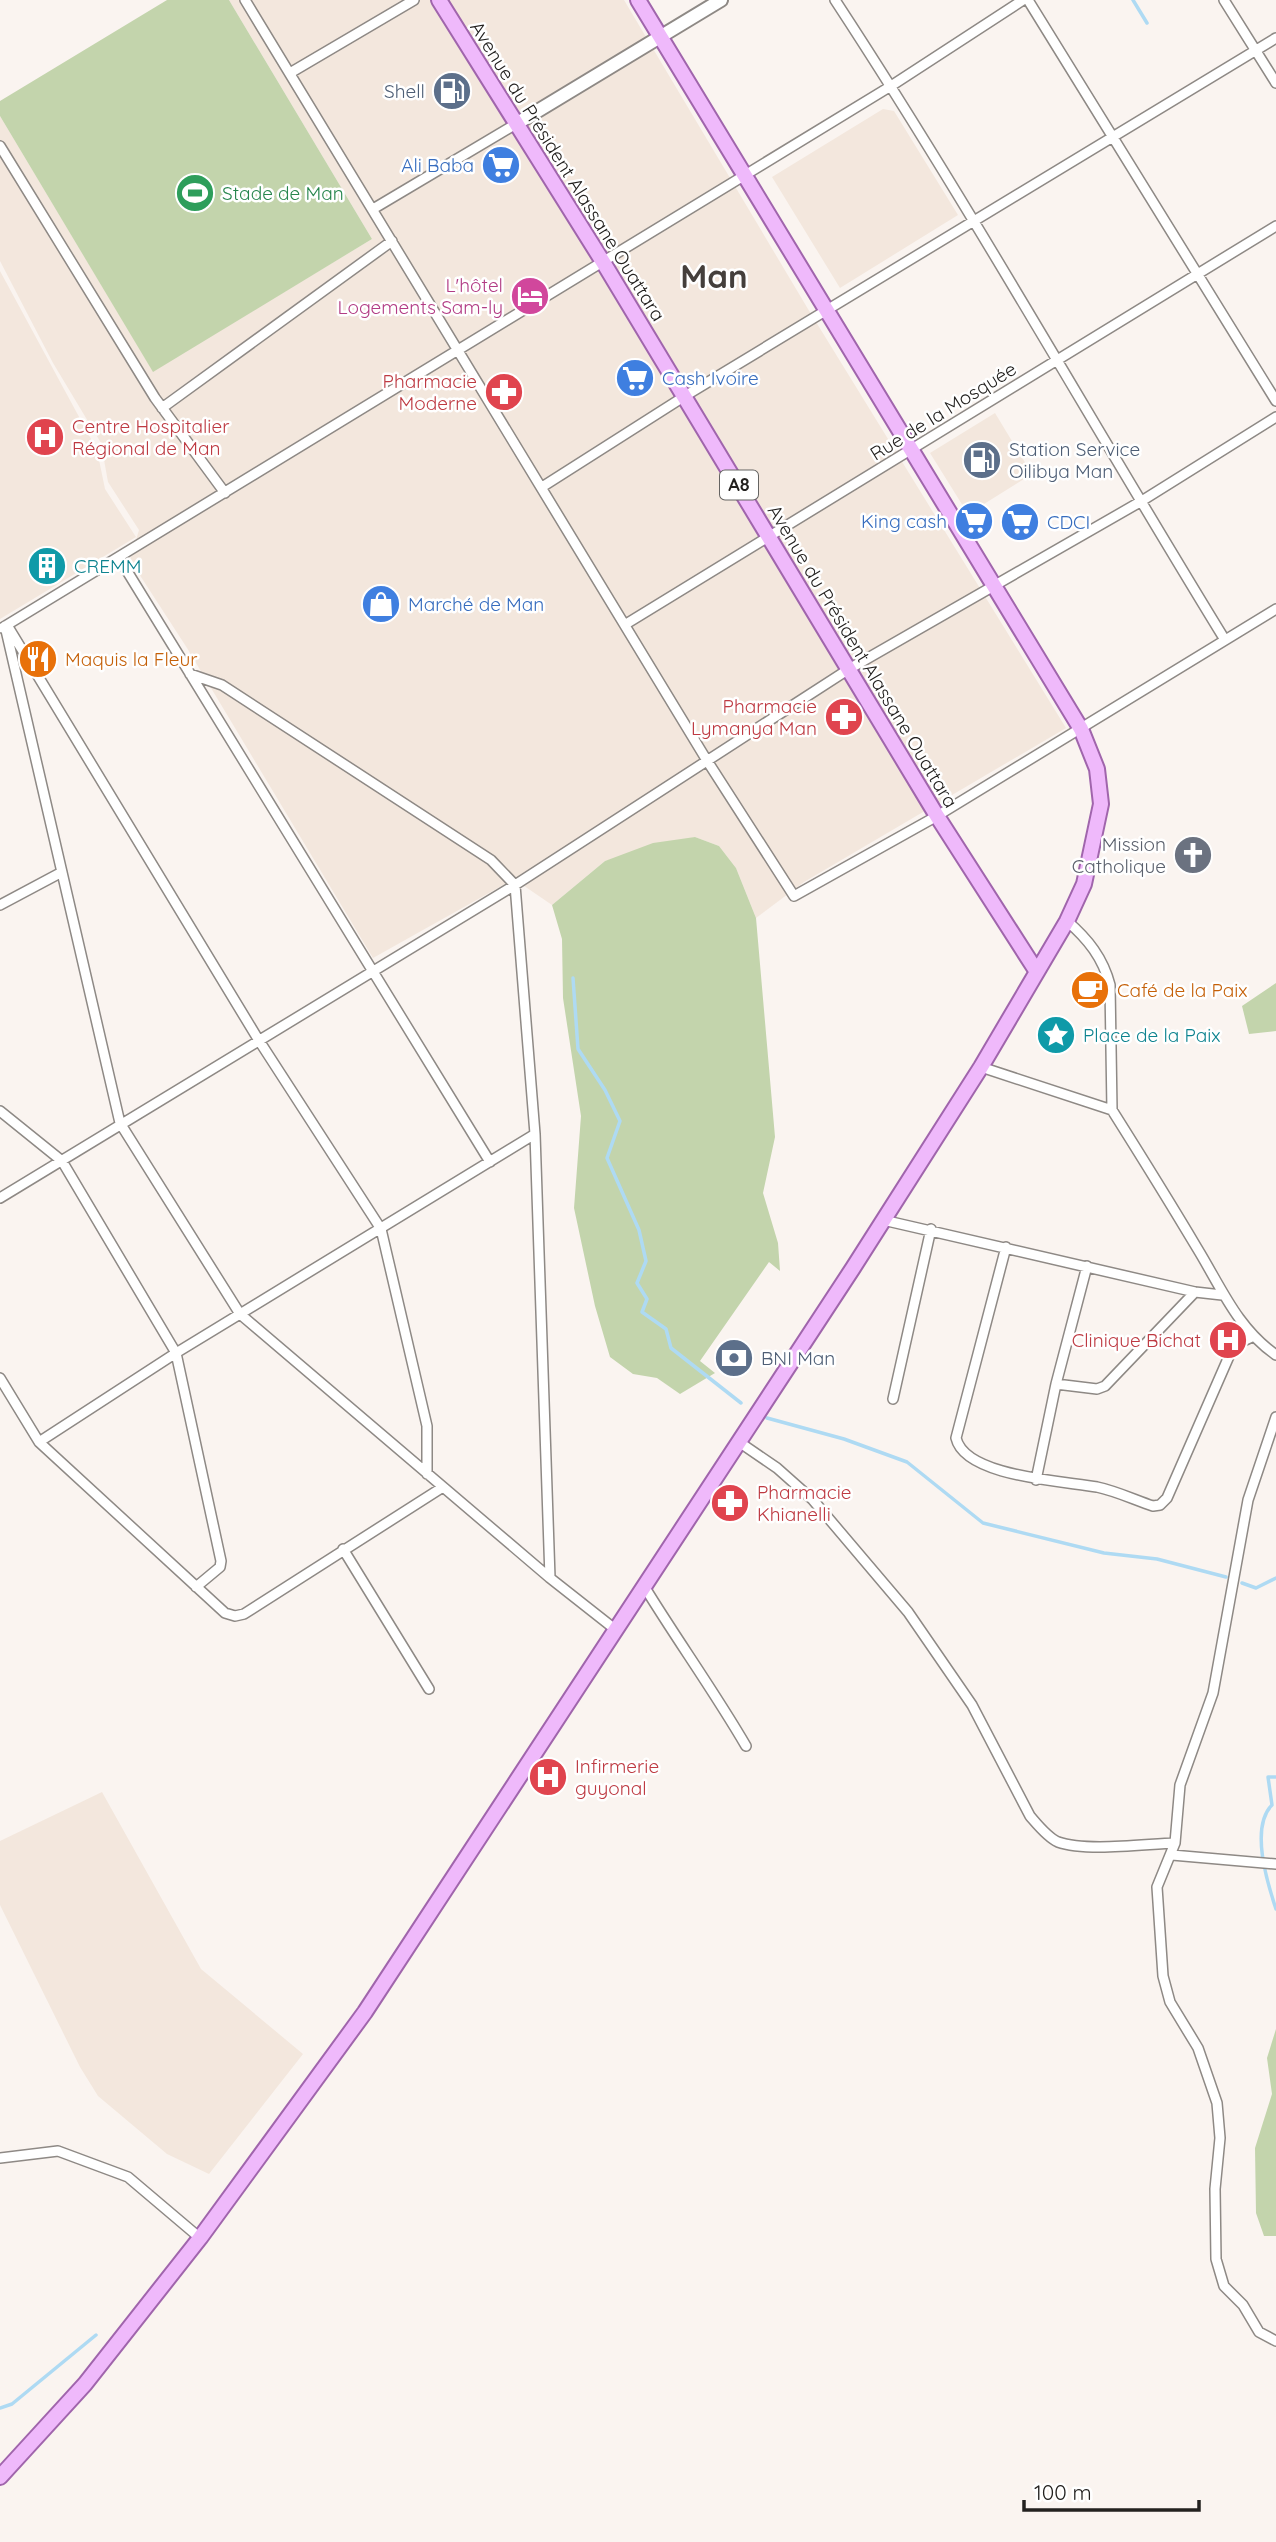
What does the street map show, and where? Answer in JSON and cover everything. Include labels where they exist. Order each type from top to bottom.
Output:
[{"type":"main road","name":"Avenue du Président Alassane Ouattara","points":[[439,0],[685,396],[937,816],[1037,972]]},
{"type":"main road","points":[[0,2477],[85,2384],[200,2238],[365,2012],[981,1067],[1066,921],[1084,884],[1101,804],[1097,769],[1082,729],[638,0]]},
{"type":"main road","points":[[516,124],[721,0]]},
{"type":"street","points":[[245,0],[706,759],[794,896],[937,816],[1276,609]]},
{"type":"street","points":[[290,73],[414,0]]},
{"type":"street","points":[[835,0],[975,222],[1059,360],[1140,502],[1225,640]]},
{"type":"street","points":[[4,627],[891,86],[1023,0]]},
{"type":"street","points":[[1028,0],[1276,401]]},
{"type":"street","points":[[1224,0],[1276,83]]},
{"type":"street","points":[[542,487],[685,396],[1276,38]]},
{"type":"street","points":[[373,209],[516,124]]},
{"type":"street","points":[[0,146],[162,408],[225,493]]},
{"type":"street","name":"Rue de la Mosquée","points":[[626,624],[1276,226]]},
{"type":"street","points":[[162,408],[392,241]]},
{"type":"street","points":[[0,1198],[515,885],[849,669],[1140,502],[1276,417]]},
{"type":"street","points":[[119,558],[490,1162]]},
{"type":"street","points":[[4,627],[120,1123],[240,1314],[550,1578],[616,1630]]},
{"type":"street","points":[[4,627],[258,1039],[381,1229],[427,1426],[427,1474]]},
{"type":"street","points":[[190,674],[222,685],[491,860],[515,885],[535,1134],[550,1578]]},
{"type":"street","points":[[0,905],[62,872]]},
{"type":"street","points":[[1066,921],[1092,946],[1105,966],[1110,985],[1112,1110],[1200,1252],[1222,1295],[1252,1337],[1276,1355]]},
{"type":"street","points":[[981,1067],[1112,1110]]},
{"type":"street","points":[[0,1111],[62,1161],[176,1353],[221,1561],[220,1567],[196,1587]]},
{"type":"street","points":[[39,1442],[176,1353],[535,1134]]},
{"type":"street","points":[[883,1220],[1195,1292],[1222,1295]]},
{"type":"street","points":[[892,1399],[931,1229]]},
{"type":"street","points":[[1006,1247],[956,1438],[957,1445],[967,1454],[1009,1474],[1098,1488],[1153,1506],[1160,1505],[1167,1498],[1230,1354],[1239,1343],[1252,1337]]},
{"type":"street","points":[[1036,1480],[1056,1384],[1087,1266]]},
{"type":"street","points":[[1056,1384],[1097,1390],[1105,1386],[1195,1292]]},
{"type":"street","points":[[0,1378],[39,1442],[225,1613],[234,1616],[244,1614],[443,1487]]},
{"type":"street","points":[[1276,1417],[1248,1500],[1213,1693],[1180,1785],[1172,1856],[1161,1871],[1157,1887],[1162,1963],[1170,2002],[1198,2048],[1217,2104],[1220,2138],[1215,2189],[1216,2259],[1224,2286],[1242,2305],[1259,2332],[1276,2341]]},
{"type":"street","points":[[739,1442],[777,1468],[813,1500],[908,1612],[972,1706],[1030,1816],[1043,1830],[1058,1842],[1099,1846],[1175,1843]]},
{"type":"street","points":[[343,1549],[429,1689]]},
{"type":"street","points":[[644,1586],[682,1649],[708,1682],[746,1746]]},
{"type":"street","points":[[1172,1856],[1276,1864]]},
{"type":"street","points":[[0,2158],[58,2151],[128,2177],[200,2238]]},
{"type":"shaded area","points":[[229,0],[624,0],[808,309],[1066,728],[804,882],[756,918],[736,868],[719,846],[695,837],[605,861],[552,905],[514,879],[373,958],[187,648],[130,560],[139,530],[108,482],[101,443],[53,363],[0,261],[0,116],[153,371],[372,239]]},
{"type":"shaded area","points":[[883,109],[894,111],[958,215],[840,288],[772,177]]},
{"type":"shaded area","name":"Centre Hospitalier Régional de Man","points":[[0,271],[97,450],[105,489],[136,537],[0,619]]},
{"type":"shaded area","points":[[995,413],[1032,474],[968,514],[930,453]]},
{"type":"shaded area","points":[[102,1792],[201,1969],[303,2054],[209,2174],[167,2154],[98,2096],[80,2067],[0,1905],[0,1841]]},
{"type":"green space","name":"Stade de Man","points":[[167,0],[229,0],[372,239],[153,372],[0,116],[0,101]]},
{"type":"green space","points":[[695,837],[719,846],[736,868],[756,918],[775,1137],[763,1193],[778,1243],[780,1271],[769,1262],[700,1361],[715,1373],[680,1394],[657,1378],[633,1374],[610,1357],[595,1306],[574,1208],[581,1116],[563,998],[562,939],[552,905],[605,861],[653,843]]},
{"type":"green space","points":[[1276,983],[1276,1031],[1249,1034],[1242,1006]]},
{"type":"green space","points":[[1276,2029],[1276,2236],[1264,2236],[1256,2213],[1255,2148],[1272,2094],[1267,2058]]},
{"type":"waterway","points":[[1133,0],[1147,23]]},
{"type":"waterway","points":[[573,978],[578,1049],[605,1090],[620,1121],[607,1158],[639,1230],[646,1261],[637,1283],[647,1299],[642,1312],[666,1329],[671,1348],[741,1403]]},
{"type":"waterway","points":[[767,1418],[844,1439],[907,1462],[983,1523],[1104,1553],[1157,1559],[1226,1577]]},
{"type":"waterway","points":[[1242,1583],[1256,1588],[1276,1578]]},
{"type":"waterway","points":[[1276,1777],[1268,1777],[1272,1805],[1265,1815],[1261,1840],[1268,1884],[1276,1909]]},
{"type":"waterway","points":[[0,2408],[12,2404],[96,2335]]},
{"type":"place","name":"Shell","points":[[452,91]]},
{"type":"place","name":"Ali Baba","points":[[501,165]]},
{"type":"place","name":"Stade de Man","points":[[195,193]]},
{"type":"place","name":"L'hôtel Logements Sam-ly","points":[[530,296]]},
{"type":"place","name":"Cash Ivoire","points":[[635,378]]},
{"type":"place","name":"Pharmacie Moderne","points":[[504,392]]},
{"type":"place","name":"Centre Hospitalier Régional de Man","points":[[45,437]]},
{"type":"place","name":"Station Service Oilibya Man","points":[[982,460]]},
{"type":"place","name":"King cash","points":[[974,521]]},
{"type":"place","name":"CDCI","points":[[1020,522]]},
{"type":"place","name":"CREMM","points":[[47,566]]},
{"type":"place","name":"Marché de Man","points":[[381,604]]},
{"type":"place","name":"Maquis la Fleur","points":[[38,659]]},
{"type":"place","name":"Pharmacie Lymanya Man","points":[[844,717]]},
{"type":"place","name":"Mission Catholique","points":[[1193,855]]},
{"type":"place","name":"Café de la Paix","points":[[1090,990]]},
{"type":"place","name":"Place de la Paix","points":[[1056,1035]]},
{"type":"place","name":"Clinique Bichat","points":[[1228,1340]]},
{"type":"place","name":"BNI Man","points":[[734,1358]]},
{"type":"place","name":"Pharmacie Khianelli","points":[[730,1503]]},
{"type":"place","name":"Infirmerie guyonal","points":[[548,1777]]},
{"type":"district","name":"Man","points":[[714,276]]}]
